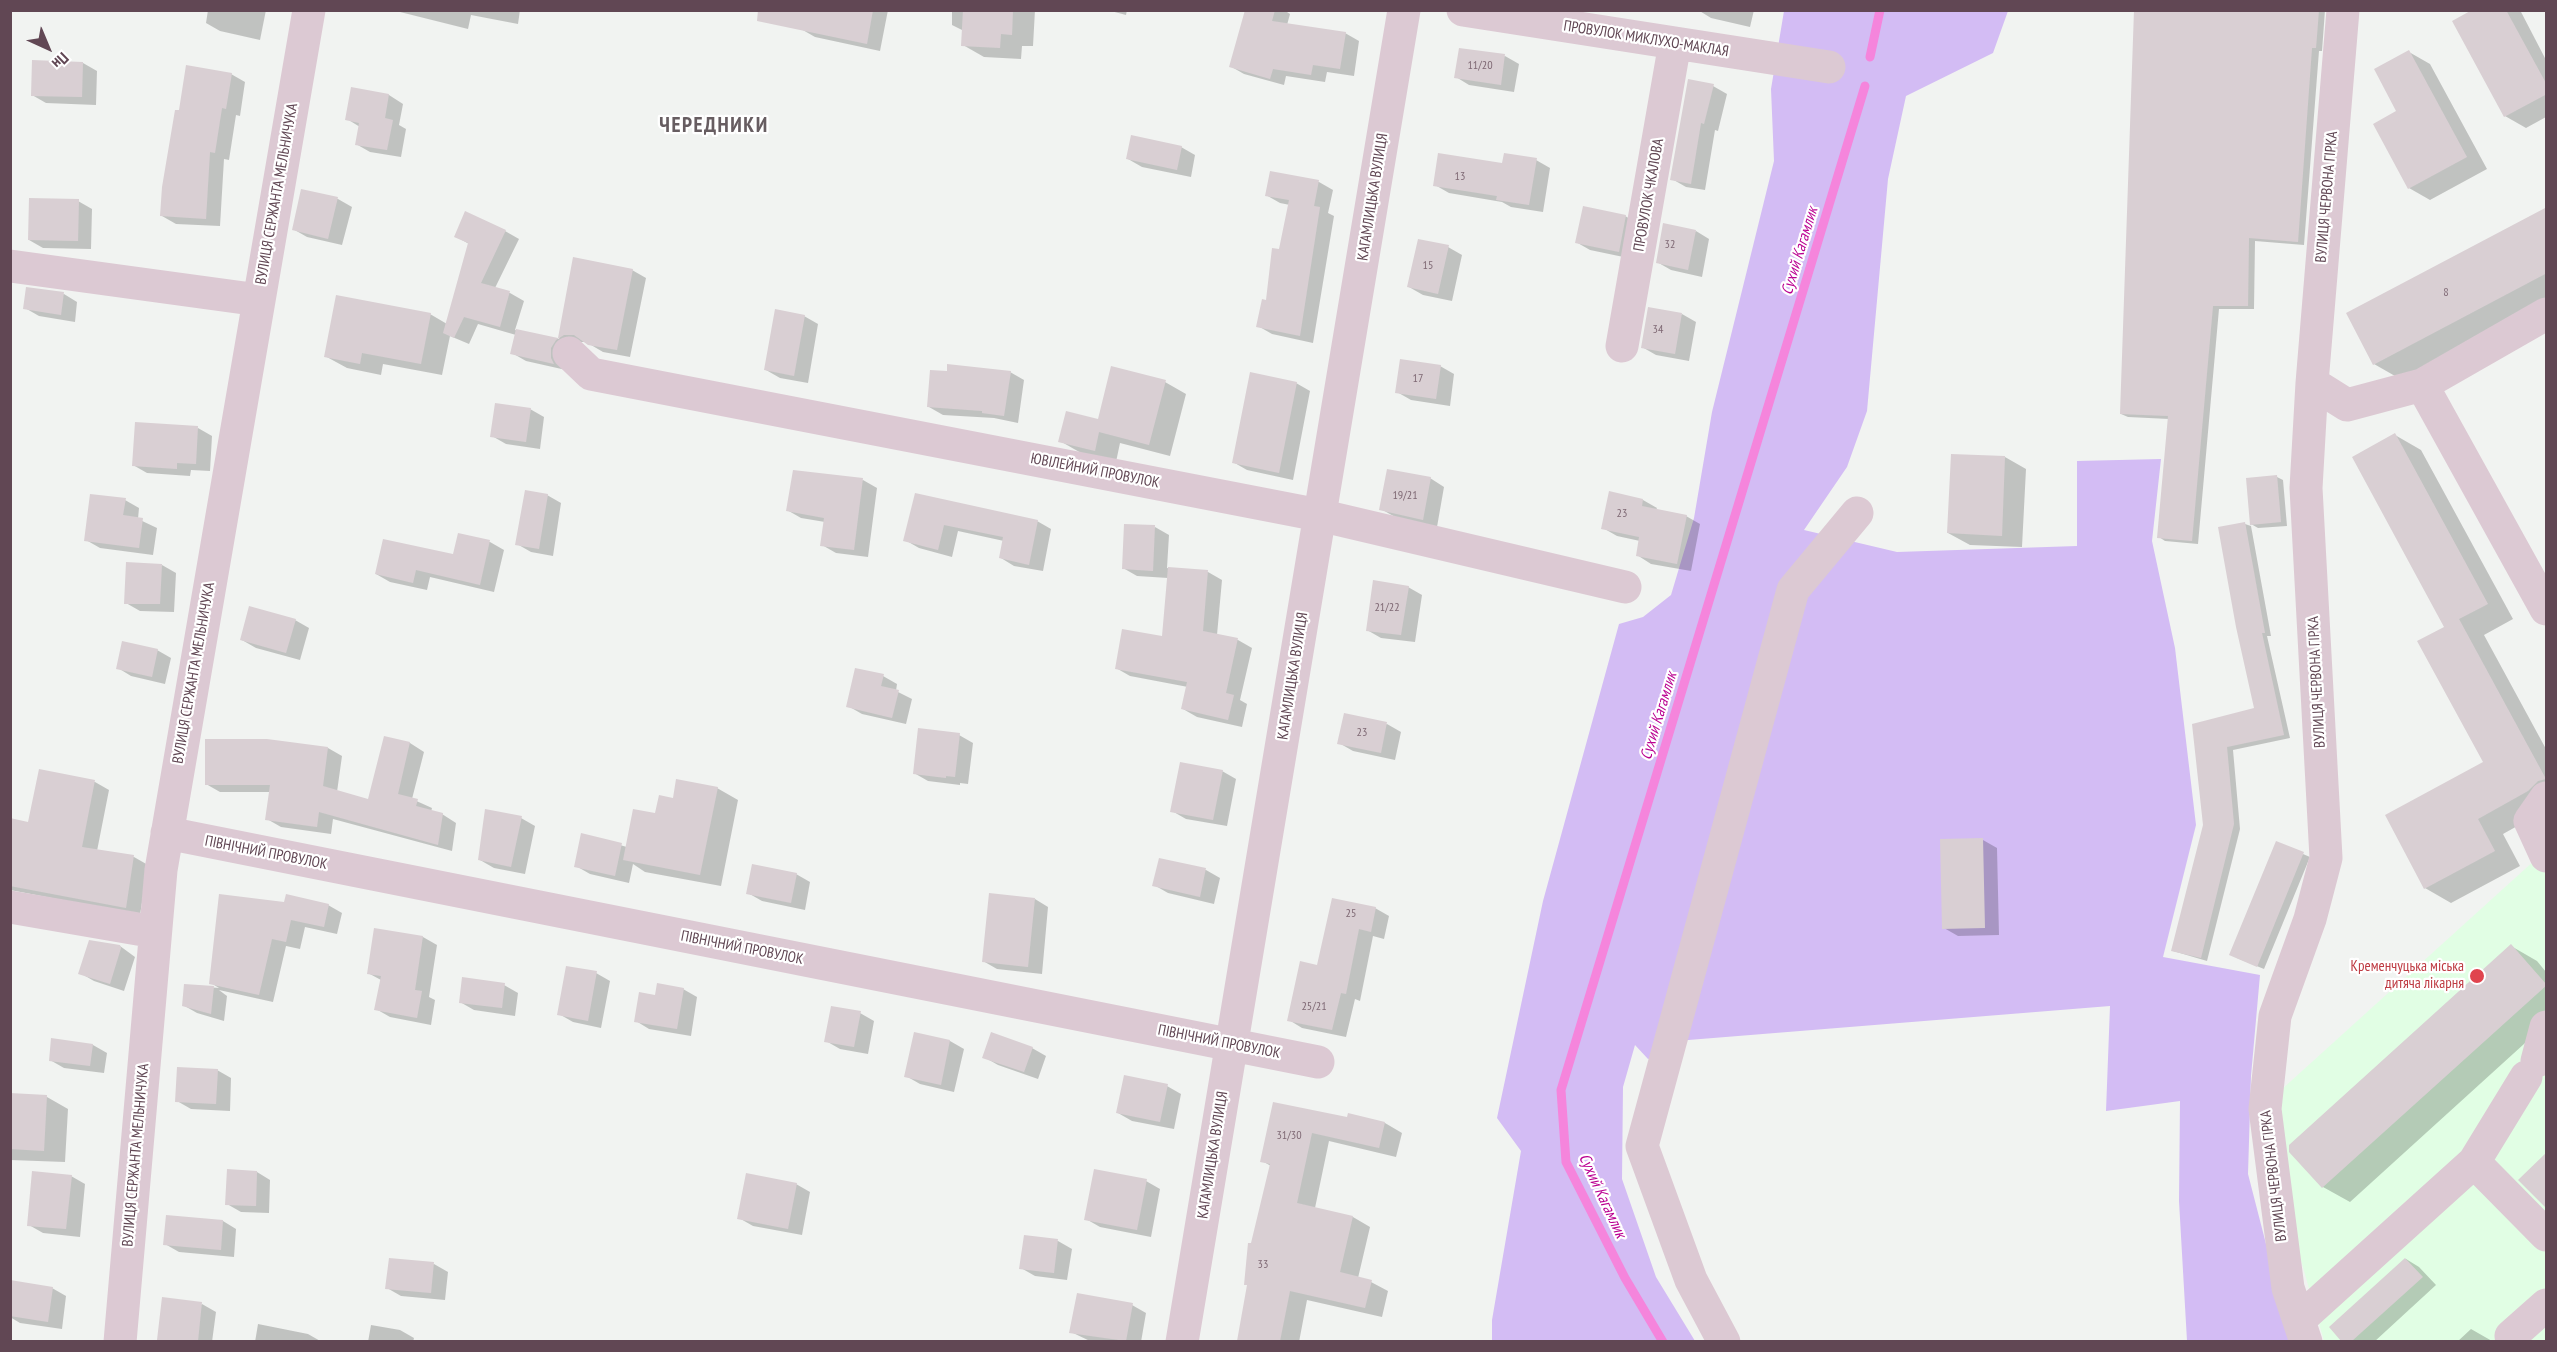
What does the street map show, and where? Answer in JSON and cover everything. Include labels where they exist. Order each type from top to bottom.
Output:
[{"type":"street","name":"ВУЛИЦЯ СЕРЖАНТА МЕЛЬНИЧУКА","points":[[120,1341],[160,870],[309,10]]},
{"type":"street","name":"КАГАМЛИЦЬКА ВУЛИЦЯ","points":[[1182,1341],[1404,10]]},
{"type":"street","name":"ПРОВУЛОК МИКЛУХО-МАКЛАЯ","points":[[1463,10],[1829,67]]},
{"type":"street","name":"ВУЛИЦЯ ЧЕРВОНА ГІРКА","points":[[2302,1330],[2288,1288],[2265,1109],[2275,1017],[2310,919],[2326,858],[2306,488],[2312,383],[2343,10]]},
{"type":"street","name":"ПРОВУЛОК ЧКАЛОВА","points":[[1622,346],[1676,44]]},
{"type":"street","points":[[10,266],[259,300]]},
{"type":"street","points":[[2312,383],[2347,405],[2422,385],[2547,314]]},
{"type":"street","name":"ЮВІЛЕЙНИЙ ПРОВУЛОК","points":[[569,353],[591,374],[1319,515],[1625,586]]},
{"type":"street","points":[[2422,385],[2547,609]]},
{"type":"street","points":[[1724,1341],[1691,1280],[1642,1146],[1793,590],[1857,513]]},
{"type":"street","points":[[2547,798],[2530,821],[2547,856]]},
{"type":"street","name":"ПІВНІЧНИЙ ПРОВУЛОК","points":[[167,833],[1318,1062]]},
{"type":"street","points":[[10,907],[155,932]]},
{"type":"street","points":[[2302,1330],[2474,1162],[2532,1069],[2547,1027]]},
{"type":"street","points":[[2474,1162],[2547,1236]]},
{"type":"street","points":[[2511,1336],[2547,1305]]},
{"type":"shaded area","points":[[1784,11],[2008,11],[1993,53],[1906,96],[1888,179],[1867,411],[1847,467],[1804,530],[1897,552],[2077,546],[2077,461],[2161,459],[2152,541],[2175,648],[2196,825],[2163,957],[2260,975],[2251,1076],[2248,1174],[2291,1341],[2187,1341],[2179,1201],[2180,1101],[2106,1111],[2110,1006],[1676,1041],[1665,1053],[1648,1059],[1635,1045],[1623,1087],[1622,1179],[1656,1277],[1695,1341],[1492,1342],[1492,1320],[1521,1151],[1497,1118],[1543,901],[1619,624],[1643,617],[1671,595],[1694,518],[1712,412],[1774,161],[1771,89]]},
{"type":"shaded area","name":"Кременчуцька міська дитяча лікарня","points":[[2546,850],[2546,1341],[2324,1341],[2277,1176],[2270,1100]]},
{"type":"building","points":[[758,10],[873,10],[867,44],[757,21]]},
{"type":"building","points":[[963,10],[1013,10],[1012,35],[1001,34],[1000,48],[961,46]]},
{"type":"building","points":[[1245,10],[1275,10],[1272,21],[1346,32],[1340,69],[1313,65],[1311,75],[1273,69],[1270,79],[1229,67]]},
{"type":"building","points":[[2134,10],[2319,10],[2316,48],[2312,48],[2298,242],[2249,238],[2248,306],[2213,306],[2192,541],[2157,538],[2168,416],[2120,414]]},
{"type":"building","points":[[2472,10],[2506,10],[2547,85],[2547,94],[2504,117],[2452,21]]},
{"type":"building","points":[[1459,48],[1505,54],[1501,85],[1454,78]]},
{"type":"building","points":[[2409,50],[2467,157],[2408,189],[2373,124],[2396,111],[2374,69]]},
{"type":"building","points":[[32,60],[83,62],[82,97],[31,96]]},
{"type":"building","points":[[186,65],[232,73],[226,109],[222,108],[215,153],[210,152],[206,219],[160,216],[162,187],[175,110],[179,110]]},
{"type":"building","points":[[1688,79],[1714,84],[1704,124],[1701,123],[1691,184],[1670,180]]},
{"type":"building","points":[[351,87],[389,94],[385,118],[393,120],[387,150],[355,145],[359,123],[345,120]]},
{"type":"building","points":[[1131,135],[1182,146],[1177,170],[1126,159]]},
{"type":"building","points":[[1438,153],[1502,163],[1504,153],[1537,158],[1529,205],[1496,200],[1497,196],[1433,186]]},
{"type":"building","points":[[1270,171],[1319,180],[1314,206],[1320,207],[1300,336],[1256,327],[1262,299],[1266,300],[1272,248],[1279,249],[1289,200],[1265,196]]},
{"type":"building","points":[[301,189],[338,197],[328,239],[292,230]]},
{"type":"building","points":[[29,198],[79,199],[78,241],[28,240]]},
{"type":"building","points":[[1583,206],[1626,215],[1619,252],[1575,243]]},
{"type":"building","points":[[2547,207],[2547,273],[2373,365],[2346,313]]},
{"type":"building","points":[[465,211],[506,230],[481,283],[510,291],[500,327],[464,317],[454,338],[443,333],[468,243],[454,237]]},
{"type":"building","points":[[1663,223],[1696,230],[1688,270],[1656,263]]},
{"type":"building","points":[[1418,239],[1449,245],[1438,294],[1407,287]]},
{"type":"building","points":[[573,257],[633,269],[617,350],[588,345],[574,335],[564,335],[556,340],[551,348],[551,358],[554,364],[510,354],[516,329],[558,338]]},
{"type":"building","points":[[26,287],[64,292],[61,315],[23,309]]},
{"type":"building","points":[[336,295],[431,313],[421,364],[362,353],[360,364],[324,357]]},
{"type":"building","points":[[1648,307],[1682,313],[1675,354],[1641,348]]},
{"type":"building","points":[[775,309],[805,315],[794,376],[764,370]]},
{"type":"building","points":[[1400,359],[1441,365],[1436,399],[1395,393]]},
{"type":"building","points":[[947,364],[1011,371],[1004,416],[982,413],[982,411],[927,407],[930,370],[947,371]]},
{"type":"building","points":[[1111,366],[1166,380],[1149,445],[1099,432],[1095,451],[1058,442],[1066,411],[1098,419]]},
{"type":"building","points":[[1250,372],[1297,382],[1279,473],[1232,463]]},
{"type":"building","points":[[495,403],[531,408],[526,442],[490,437]]},
{"type":"building","points":[[135,422],[198,426],[196,464],[177,463],[177,469],[132,466]]},
{"type":"building","points":[[2395,433],[2488,604],[2459,619],[2546,779],[2538,781],[2528,791],[2478,819],[2495,851],[2424,889],[2385,815],[2483,762],[2417,641],[2444,627],[2352,457]]},
{"type":"building","points":[[1951,454],[2005,456],[2002,536],[1947,533]]},
{"type":"building","points":[[1387,469],[1431,477],[1423,520],[1379,510]]},
{"type":"building","points":[[793,470],[863,478],[854,550],[820,546],[824,518],[786,511]]},
{"type":"building","points":[[2277,475],[2281,522],[2250,525],[2246,478]]},
{"type":"building","points":[[525,490],[548,494],[539,549],[515,545]]},
{"type":"building","points":[[1609,491],[1643,499],[1642,506],[1687,515],[1677,564],[1636,556],[1639,537],[1601,529]]},
{"type":"building","points":[[915,493],[1038,520],[1029,565],[999,558],[1003,537],[944,525],[938,550],[903,541]]},
{"type":"building","points":[[90,494],[126,498],[123,515],[143,518],[139,548],[84,541]]},
{"type":"building","points":[[2245,522],[2265,633],[2262,633],[2284,735],[2227,747],[2234,824],[2201,958],[2171,951],[2203,825],[2192,724],[2254,708],[2236,627],[2218,527]]},
{"type":"building","points":[[1124,524],[1155,525],[1153,571],[1122,569]]},
{"type":"building","points":[[458,533],[490,540],[480,585],[416,570],[413,583],[375,574],[383,539],[453,554]]},
{"type":"building","points":[[126,562],[162,564],[160,604],[124,604]]},
{"type":"building","points":[[1168,567],[1208,570],[1203,631],[1238,638],[1226,693],[1234,695],[1228,720],[1181,709],[1187,682],[1115,669],[1122,629],[1162,636]]},
{"type":"building","points":[[1373,580],[1409,586],[1401,635],[1366,631]]},
{"type":"building","points":[[249,606],[296,619],[286,653],[240,640]]},
{"type":"building","points":[[122,641],[158,649],[152,677],[116,669]]},
{"type":"building","points":[[855,668],[884,674],[881,686],[899,690],[892,718],[846,707]]},
{"type":"building","points":[[1344,713],[1387,722],[1381,753],[1337,744]]},
{"type":"building","points":[[918,728],[960,733],[955,777],[913,774]]},
{"type":"building","points":[[384,736],[410,742],[398,794],[418,799],[416,806],[443,813],[438,845],[319,812],[317,827],[265,820],[270,785],[205,785],[205,739],[267,739],[328,747],[323,786],[368,799]]},
{"type":"building","points":[[1180,762],[1223,770],[1213,820],[1170,812]]},
{"type":"building","points":[[39,769],[95,780],[82,847],[134,855],[126,908],[10,886],[10,818],[28,822]]},
{"type":"building","points":[[676,779],[718,787],[700,875],[623,860],[633,809],[655,813],[659,795],[673,798]]},
{"type":"building","points":[[485,809],[522,816],[511,867],[478,860]]},
{"type":"building","points":[[581,833],[622,843],[615,876],[574,867]]},
{"type":"building","points":[[1983,838],[1985,928],[1942,929],[1940,839]]},
{"type":"building","points":[[2276,841],[2304,852],[2257,967],[2229,955]]},
{"type":"building","points":[[1159,858],[1206,868],[1200,897],[1152,886]]},
{"type":"building","points":[[752,864],[797,873],[791,903],[746,894]]},
{"type":"building","points":[[989,893],[1035,898],[1028,967],[982,962]]},
{"type":"building","points":[[219,894],[284,902],[286,894],[329,904],[324,927],[291,920],[286,942],[272,939],[259,995],[209,984]]},
{"type":"building","points":[[1332,898],[1376,907],[1371,932],[1359,929],[1346,994],[1341,993],[1332,1030],[1287,1021],[1300,961],[1317,965]]},
{"type":"building","points":[[374,928],[423,936],[415,990],[422,991],[417,1018],[374,1010],[381,976],[367,974]]},
{"type":"building","points":[[89,940],[120,945],[110,984],[78,974]]},
{"type":"building","points":[[2511,944],[2547,985],[2322,1188],[2289,1152],[2289,1145]]},
{"type":"building","points":[[566,966],[597,971],[588,1021],[557,1015]]},
{"type":"building","points":[[462,977],[505,983],[502,1008],[459,1003]]},
{"type":"building","points":[[657,983],[684,988],[677,1029],[634,1022],[639,992],[655,995]]},
{"type":"building","points":[[184,984],[214,986],[211,1014],[182,1006]]},
{"type":"building","points":[[831,1006],[861,1011],[854,1047],[824,1042]]},
{"type":"building","points":[[914,1032],[950,1040],[941,1085],[904,1077]]},
{"type":"building","points":[[991,1032],[1033,1047],[1024,1072],[982,1058]]},
{"type":"building","points":[[51,1038],[93,1044],[90,1066],[49,1061]]},
{"type":"building","points":[[177,1067],[218,1069],[216,1104],[175,1102]]},
{"type":"building","points":[[1124,1075],[1168,1084],[1160,1122],[1116,1113]]},
{"type":"building","points":[[10,1093],[47,1095],[44,1151],[10,1149]]},
{"type":"building","points":[[1273,1102],[1347,1117],[1348,1113],[1385,1122],[1379,1148],[1312,1133],[1297,1203],[1353,1216],[1340,1272],[1372,1280],[1365,1308],[1290,1291],[1280,1341],[1237,1341],[1247,1285],[1244,1285],[1248,1243],[1251,1243],[1270,1164],[1260,1162]]},
{"type":"building","points":[[2547,1152],[2547,1209],[2518,1180]]},
{"type":"building","points":[[227,1169],[257,1171],[256,1206],[225,1205]]},
{"type":"building","points":[[1094,1169],[1147,1179],[1137,1230],[1084,1220]]},
{"type":"building","points":[[32,1171],[72,1175],[66,1229],[27,1226]]},
{"type":"building","points":[[746,1173],[797,1183],[788,1229],[737,1219]]},
{"type":"building","points":[[166,1215],[223,1220],[221,1250],[163,1245]]},
{"type":"building","points":[[1024,1235],[1058,1239],[1054,1273],[1019,1269]]},
{"type":"building","points":[[389,1258],[434,1262],[431,1293],[385,1289]]},
{"type":"building","points":[[2405,1258],[2423,1277],[2352,1341],[2341,1341],[2329,1327]]},
{"type":"building","points":[[10,1280],[53,1287],[48,1322],[10,1316]]},
{"type":"building","points":[[1077,1293],[1133,1303],[1126,1341],[1069,1333]]},
{"type":"building","points":[[162,1297],[202,1302],[198,1341],[157,1340]]},
{"type":"waterway","name":"Сухий Кагамлик","points":[[1870,57],[1880,10]]},
{"type":"waterway","name":"Сухий Кагамлик","points":[[1663,1342],[1625,1278],[1566,1162],[1561,1090],[1865,86]]},
{"type":"place","name":"Кременчуцька міська дитяча лікарня","points":[[2477,976]]},
{"type":"district","name":"ЧЕРЕДНИКИ","points":[[714,126]]}]
